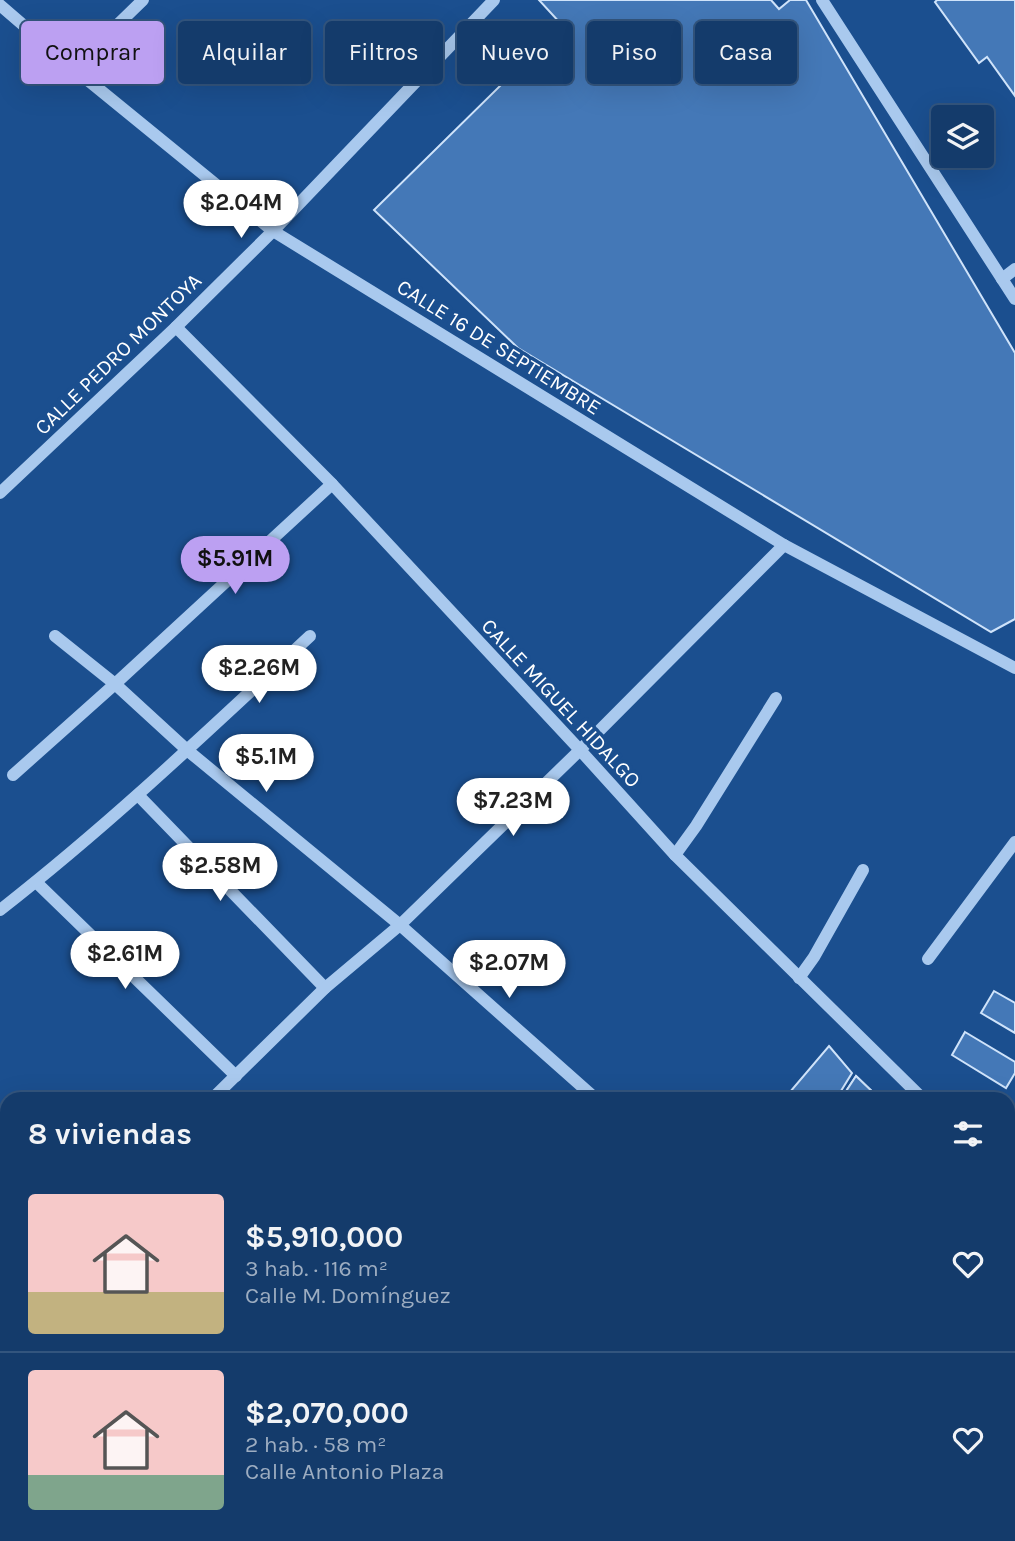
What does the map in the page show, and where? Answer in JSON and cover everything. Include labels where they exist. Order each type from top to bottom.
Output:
[{"type":"street","points":[[122,21],[144,0]]},
{"type":"street","name":"CALLE PEDRO MONTOYA","points":[[0,493],[273,231],[494,0]]},
{"type":"street","points":[[822,0],[1015,299]]},
{"type":"street","name":"CALLE 16 DE SEPTIEMBRE","points":[[0,5],[21,23]]},
{"type":"street","name":"CALLE 16 DE SEPTIEMBRE","points":[[93,84],[273,231],[784,545],[1015,668]]},
{"type":"street","points":[[1002,279],[1015,269]]},
{"type":"street","name":"CALLE MIGUEL HIDALGO","points":[[176,327],[332,484],[675,855],[916,1092]]},
{"type":"street","points":[[13,775],[332,484]]},
{"type":"street","points":[[219,1092],[325,988],[400,926],[784,545]]},
{"type":"street","points":[[55,636],[115,684],[187,750],[400,926],[588,1092]]},
{"type":"street","points":[[0,909],[138,795],[310,636]]},
{"type":"street","points":[[675,855],[776,698]]},
{"type":"street","points":[[138,795],[325,988]]},
{"type":"street","points":[[928,959],[1015,842]]},
{"type":"street","points":[[799,978],[814,957],[863,870]]},
{"type":"street","points":[[36,881],[236,1076]]},
{"type":"building","points":[[539,0],[771,0],[779,9],[790,0],[806,0],[1015,353],[1015,619],[991,632],[518,348],[374,210],[502,84],[573,84],[573,21],[558,21]]},
{"type":"building","points":[[1015,0],[1015,96],[987,57],[979,63],[935,2]]},
{"type":"building","points":[[994,991],[1015,1003],[1015,1033],[981,1013]]},
{"type":"building","points":[[965,1032],[1015,1062],[1015,1073],[1006,1088],[952,1055]]},
{"type":"building","points":[[829,1046],[852,1073],[840,1092],[790,1092]]},
{"type":"building","points":[[856,1076],[873,1092],[846,1092]]},
{"type":"building","points":[[856,1076],[873,1092],[846,1092]]}]
